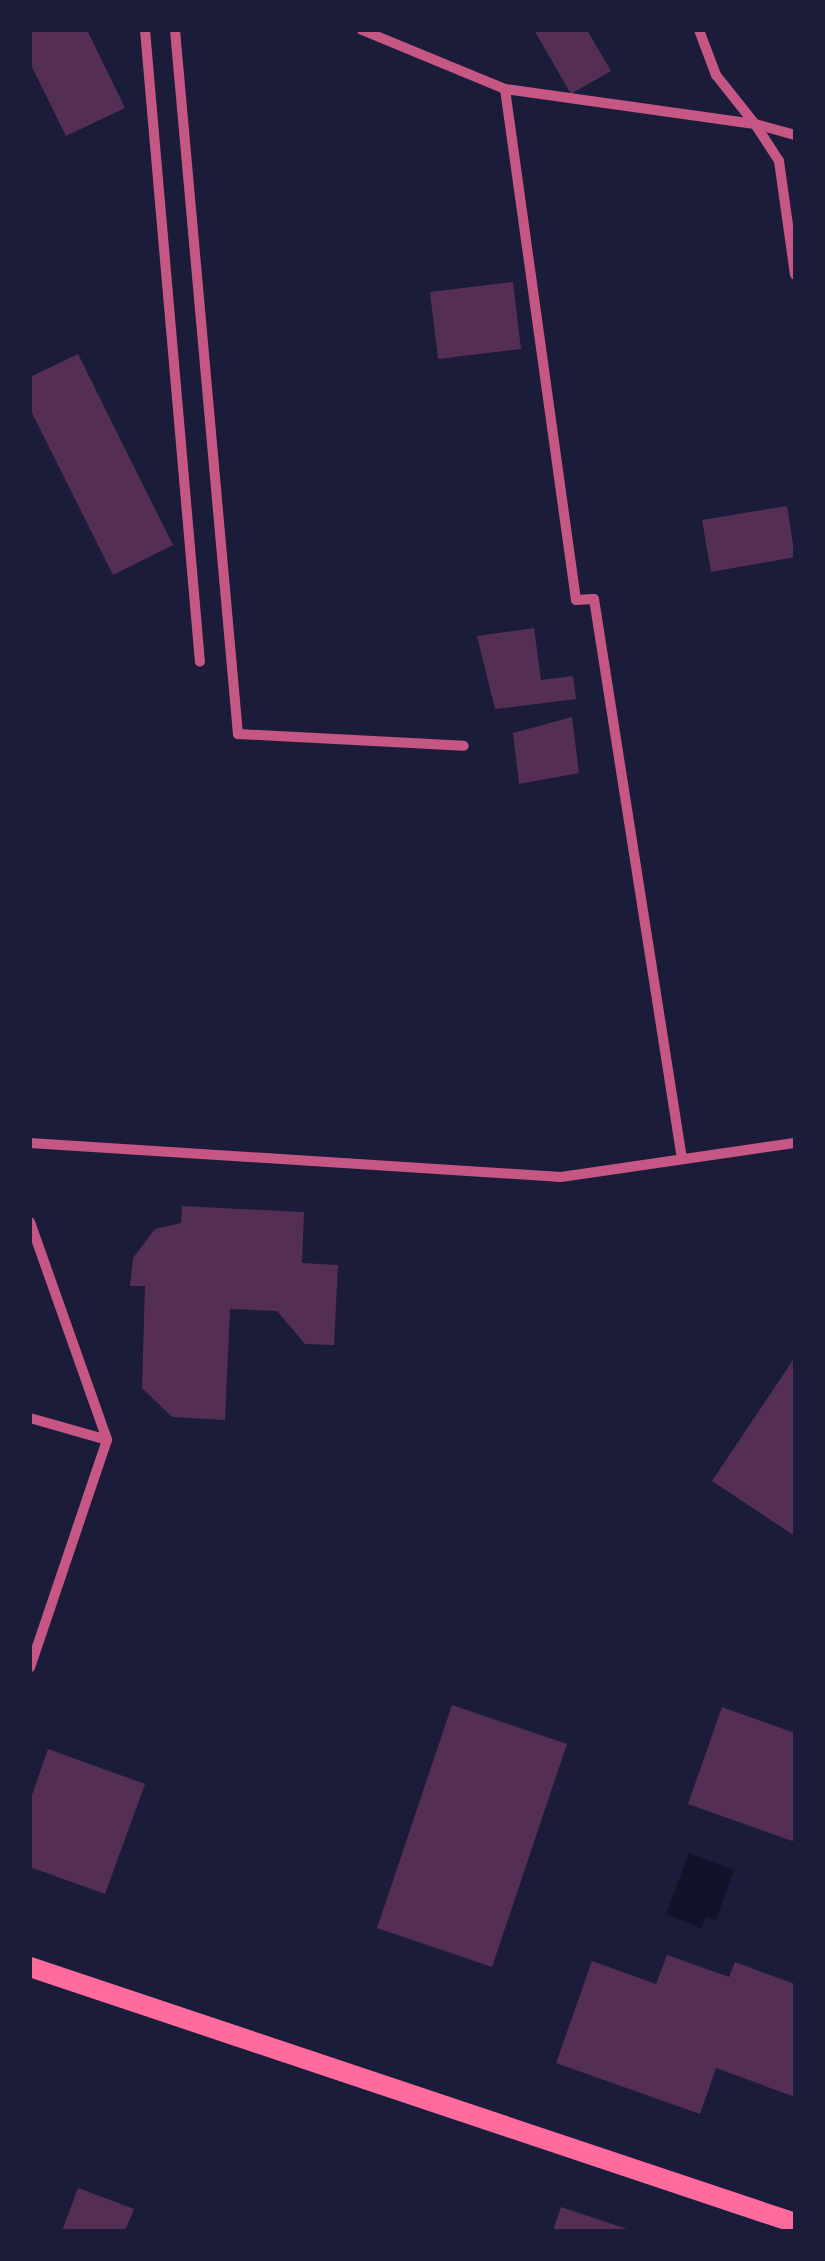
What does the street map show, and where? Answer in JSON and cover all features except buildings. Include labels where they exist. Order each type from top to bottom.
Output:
[{"type":"main road","points":[[30,1967],[795,2223]]},
{"type":"street","points":[[145,30],[200,662]]},
{"type":"street","points":[[175,30],[238,734],[464,746]]},
{"type":"street","points":[[362,30],[505,89],[756,124],[795,135]]},
{"type":"street","points":[[699,30],[716,75],[756,124],[779,161],[795,275]]},
{"type":"street","points":[[505,89],[576,600],[594,599],[682,1159]]},
{"type":"street","points":[[30,1143],[561,1177],[795,1143]]},
{"type":"street","points":[[30,1222],[107,1440],[30,1667]]},
{"type":"street","points":[[30,1418],[107,1440]]},
{"type":"shaded area","points":[[689,1853],[734,1870],[716,1920],[706,1917],[701,1928],[666,1914]]}]
